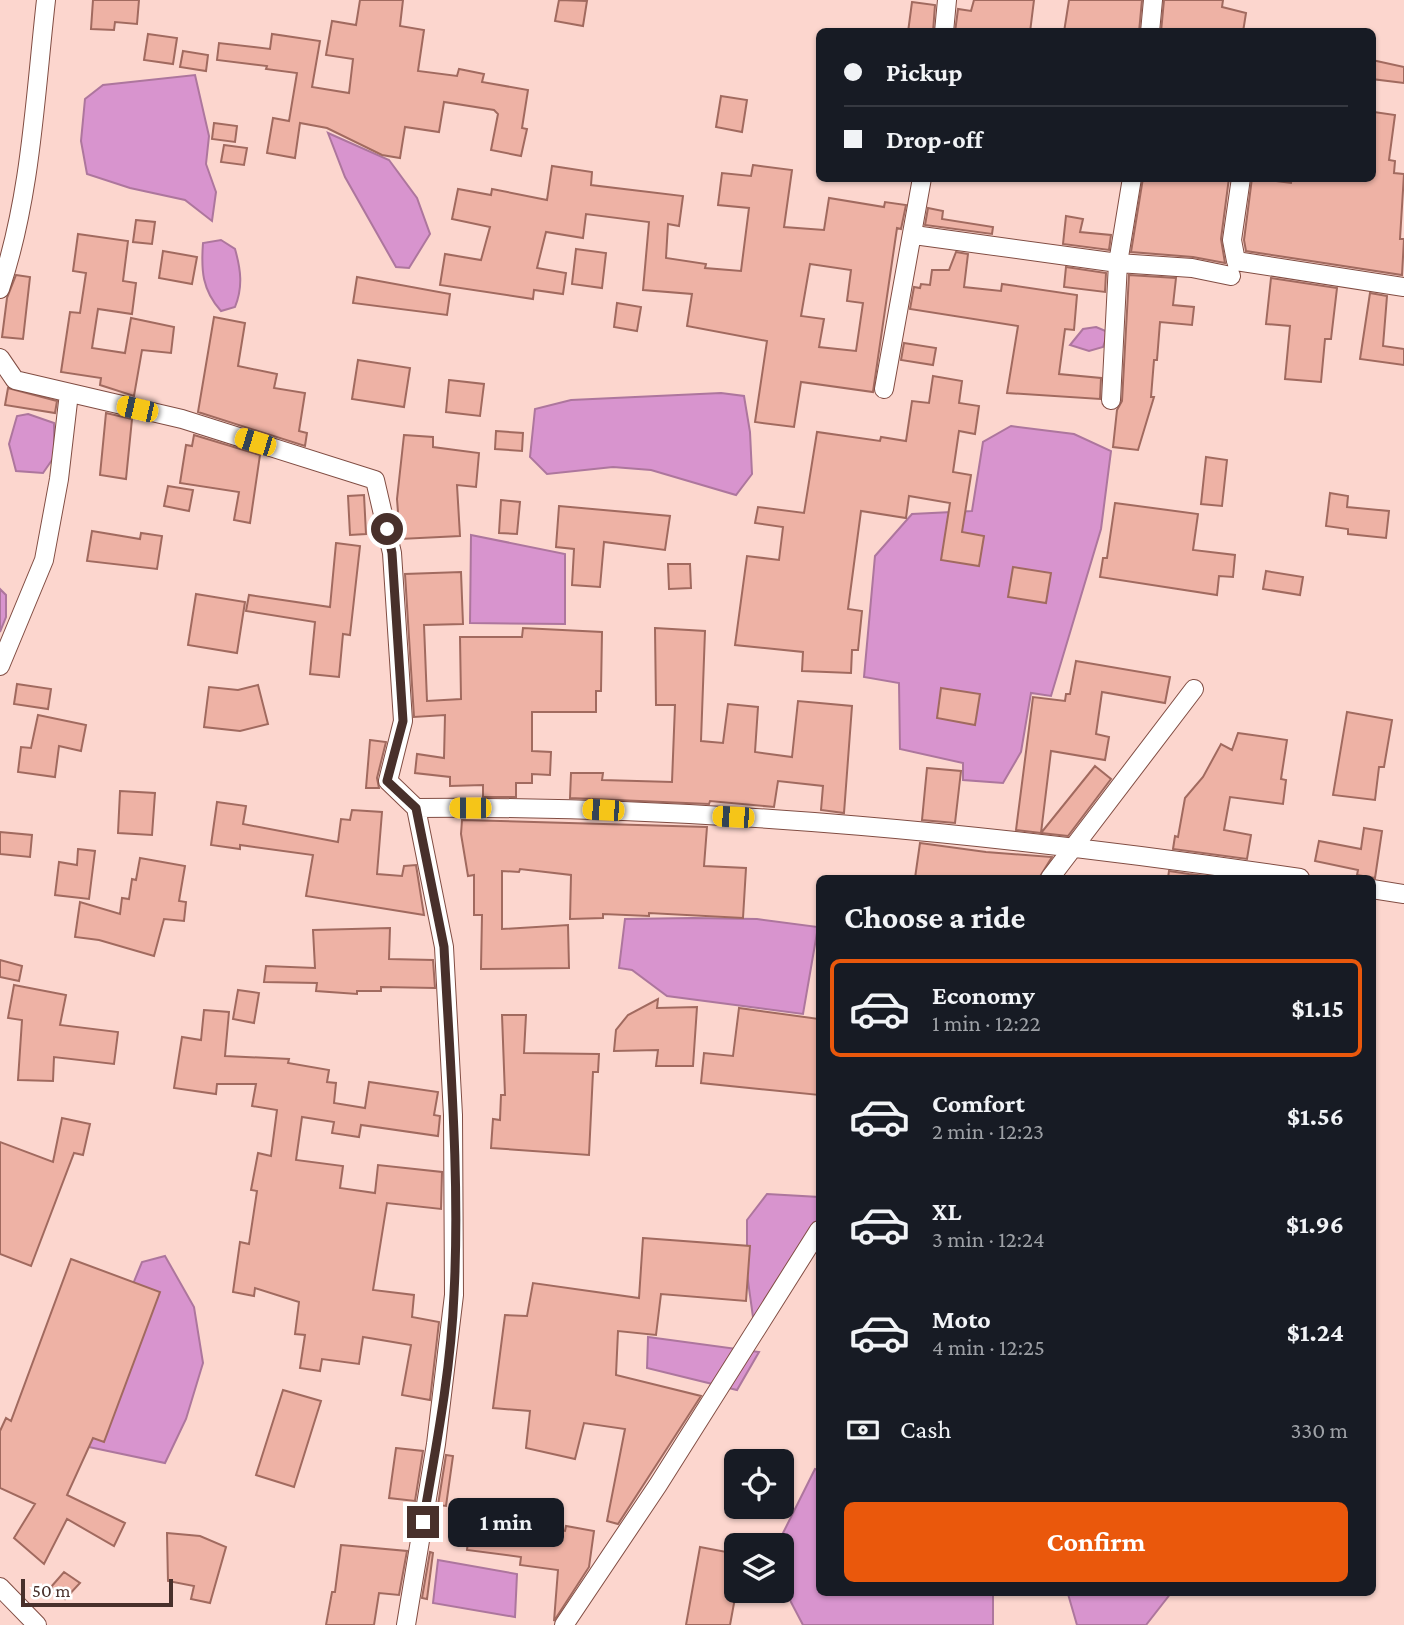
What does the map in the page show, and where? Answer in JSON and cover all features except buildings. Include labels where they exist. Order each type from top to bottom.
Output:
[{"type":"street","points":[[0,289],[14,246],[29,153],[46,0]]},
{"type":"street","points":[[944,28],[947,0]]},
{"type":"street","points":[[1150,28],[1153,0]]},
{"type":"street","points":[[884,389],[914,235],[921,182]]},
{"type":"street","points":[[1111,400],[1118,262],[1131,182]]},
{"type":"street","points":[[1240,182],[1232,240],[1236,261],[1404,287]]},
{"type":"street","points":[[914,235],[1118,262],[1192,268],[1231,276]]},
{"type":"street","points":[[0,358],[15,380],[182,419],[376,480],[392,553],[403,721],[387,781],[416,808],[444,947],[453,1115],[454,1295],[436,1444],[406,1625]]},
{"type":"street","points":[[0,666],[44,560],[59,479],[69,393]]},
{"type":"street","points":[[1052,875],[1194,689]]},
{"type":"street","points":[[416,808],[550,807],[890,827],[1277,875]]},
{"type":"street","points":[[1376,890],[1404,894]]},
{"type":"street","points":[[564,1625],[658,1485],[816,1235]]},
{"type":"street","points":[[0,1587],[37,1625]]},
{"type":"shaded area","points":[[195,75],[209,136],[206,164],[216,192],[212,221],[185,200],[130,188],[87,174],[81,141],[85,99],[103,85]]},
{"type":"shaded area","points":[[328,133],[389,160],[417,198],[430,234],[409,268],[396,267],[345,177]]},
{"type":"shaded area","points":[[221,240],[235,249],[240,278],[235,307],[221,311],[206,287],[202,262],[203,243]]},
{"type":"shaded area","points":[[1096,327],[1108,332],[1103,347],[1089,351],[1070,345],[1083,329]]},
{"type":"shaded area","points":[[721,393],[744,396],[750,432],[752,474],[736,495],[651,470],[613,467],[547,474],[530,457],[535,409],[571,400]]},
{"type":"shaded area","points":[[28,414],[54,423],[54,457],[43,473],[16,471],[9,444],[17,416]]},
{"type":"shaded area","points":[[1011,426],[1074,434],[1111,451],[1101,529],[1051,696],[1031,693],[1021,752],[1003,783],[963,780],[963,763],[900,749],[899,683],[864,677],[875,556],[912,514],[972,511],[983,442]]},
{"type":"shaded area","points":[[471,535],[565,554],[565,624],[470,623]]},
{"type":"shaded area","points":[[0,589],[6,595],[6,617],[0,632]]},
{"type":"shaded area","points":[[625,919],[757,919],[816,927],[803,1014],[667,996],[632,970],[619,968]]},
{"type":"shaded area","points":[[767,1194],[816,1197],[816,1250],[764,1323],[753,1317],[747,1274],[747,1220]]},
{"type":"shaded area","points":[[165,1256],[194,1307],[203,1363],[186,1419],[165,1463],[84,1446],[122,1311],[142,1262]]},
{"type":"shaded area","points":[[648,1337],[759,1352],[737,1390],[647,1368]]},
{"type":"shaded area","points":[[815,1469],[816,1596],[993,1596],[993,1625],[803,1625],[791,1603],[794,1603],[794,1533],[783,1533],[790,1519],[794,1519],[794,1511]]},
{"type":"shaded area","points":[[438,1560],[517,1574],[515,1617],[433,1603]]},
{"type":"shaded area","points":[[1069,1596],[1169,1596],[1146,1625],[1077,1625]]},
{"type":"route","points":[[387,529],[392,553],[403,721],[387,781],[416,808],[444,947],[453,1115],[454,1295],[436,1444],[423,1522]]}]
